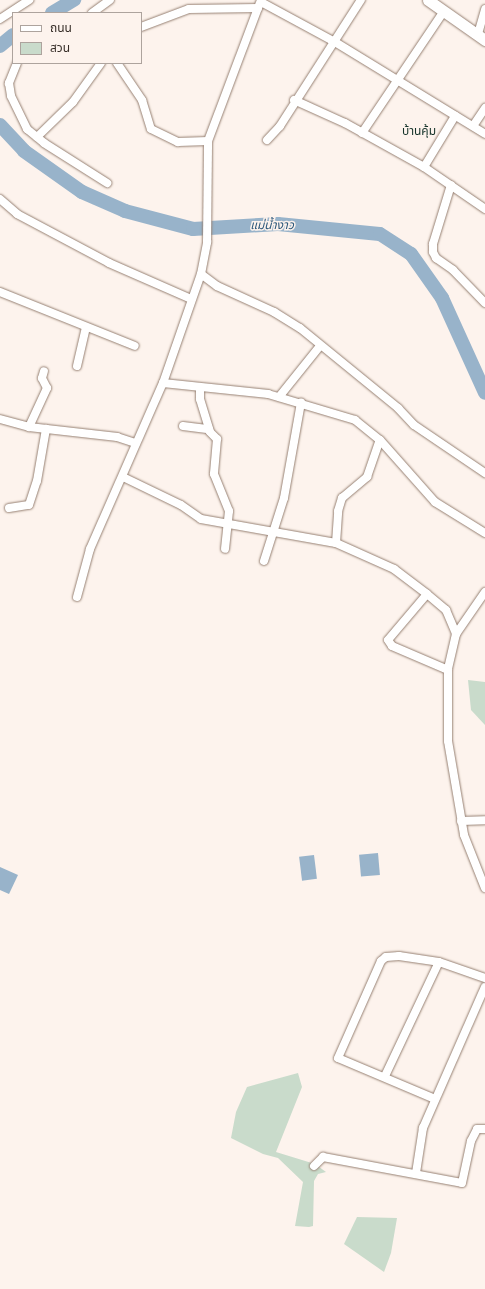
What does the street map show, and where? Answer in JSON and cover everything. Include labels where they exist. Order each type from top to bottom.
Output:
[{"type":"main road","points":[[428,0],[482,37]]},
{"type":"street","points":[[0,19],[29,0]]},
{"type":"street","points":[[93,12],[110,0]]},
{"type":"street","points":[[267,140],[280,126],[294,100],[361,0]]},
{"type":"street","points":[[77,597],[90,549],[123,477],[136,443],[163,383],[191,299],[201,274],[207,242],[208,141],[260,3]]},
{"type":"street","points":[[142,27],[189,10],[260,3],[334,42],[485,134]]},
{"type":"street","points":[[482,37],[485,9]]},
{"type":"street","points":[[362,133],[444,11]]},
{"type":"street","points":[[17,64],[9,84],[11,96],[27,129],[107,184]]},
{"type":"street","points":[[37,137],[73,102],[100,64]]},
{"type":"street","points":[[118,64],[142,100],[151,129],[178,142],[208,141]]},
{"type":"street","points":[[294,100],[362,133],[424,167],[485,209]]},
{"type":"street","points":[[473,126],[485,108]]},
{"type":"street","points":[[424,167],[455,116]]},
{"type":"street","points":[[451,185],[433,244],[432,252],[436,258],[454,270],[485,303]]},
{"type":"street","points":[[0,199],[17,214],[109,263],[191,299]]},
{"type":"street","points":[[201,274],[222,289],[286,319],[398,408],[414,425],[485,473]]},
{"type":"street","points":[[0,292],[135,346]]},
{"type":"street","points":[[77,366],[86,327]]},
{"type":"street","points":[[279,397],[320,346]]},
{"type":"street","points":[[29,427],[47,388],[42,378],[44,371]]},
{"type":"street","points":[[163,383],[200,388],[252,392],[279,397],[355,420],[380,440],[435,502],[485,532]]},
{"type":"street","points":[[200,388],[200,399],[209,429],[217,439],[214,474],[225,499],[229,523],[225,549]]},
{"type":"street","points":[[264,561],[284,498],[301,403]]},
{"type":"street","points":[[0,418],[29,427],[84,431],[118,437],[136,443]]},
{"type":"street","points":[[183,426],[209,429]]},
{"type":"street","points":[[9,508],[29,505],[37,481],[46,429]]},
{"type":"street","points":[[336,543],[338,511],[342,498],[367,476],[380,440]]},
{"type":"street","points":[[123,477],[181,505],[201,519],[229,523],[273,534],[336,543],[394,569],[446,610],[456,634]]},
{"type":"street","points":[[485,592],[456,634],[448,670],[448,741],[461,821],[464,835],[485,888]]},
{"type":"street","points":[[427,594],[388,640],[392,646],[448,670]]},
{"type":"street","points":[[461,821],[485,820]]},
{"type":"street","points":[[434,1099],[385,1076],[338,1058],[382,961],[386,957],[399,956],[440,962],[485,978]]},
{"type":"street","points":[[385,1076],[440,962]]},
{"type":"street","points":[[416,1173],[423,1128],[434,1099],[485,987]]},
{"type":"street","points":[[314,1166],[323,1158],[462,1182],[471,1141],[478,1130],[485,1129]]},
{"type":"green space","points":[[468,680],[485,682],[485,725],[471,710]]},
{"type":"green space","points":[[298,1073],[302,1087],[276,1152],[315,1164],[326,1172],[318,1174],[314,1181],[313,1226],[309,1227],[295,1226],[303,1182],[278,1158],[263,1154],[231,1138],[236,1112],[247,1087]]},
{"type":"green space","points":[[357,1217],[397,1218],[391,1253],[384,1272],[344,1244]]},
{"type":"water","points":[[378,853],[380,875],[361,877],[359,855]]},
{"type":"water","points":[[314,855],[317,879],[302,881],[299,857]]},
{"type":"water","points":[[0,867],[18,875],[9,894],[0,890]]},
{"type":"waterway","name":"แม่น้ำงาว","points":[[54,12],[74,0]]},
{"type":"waterway","name":"แม่น้ำงาว","points":[[0,46],[12,36]]},
{"type":"waterway","name":"แม่น้ำงาว","points":[[0,125],[24,151],[82,192],[125,211],[193,229],[278,224],[380,234],[411,254],[442,298],[485,393]]},
{"type":"district","name":"บ้านคุ้ม","points":[[419,132]]}]
